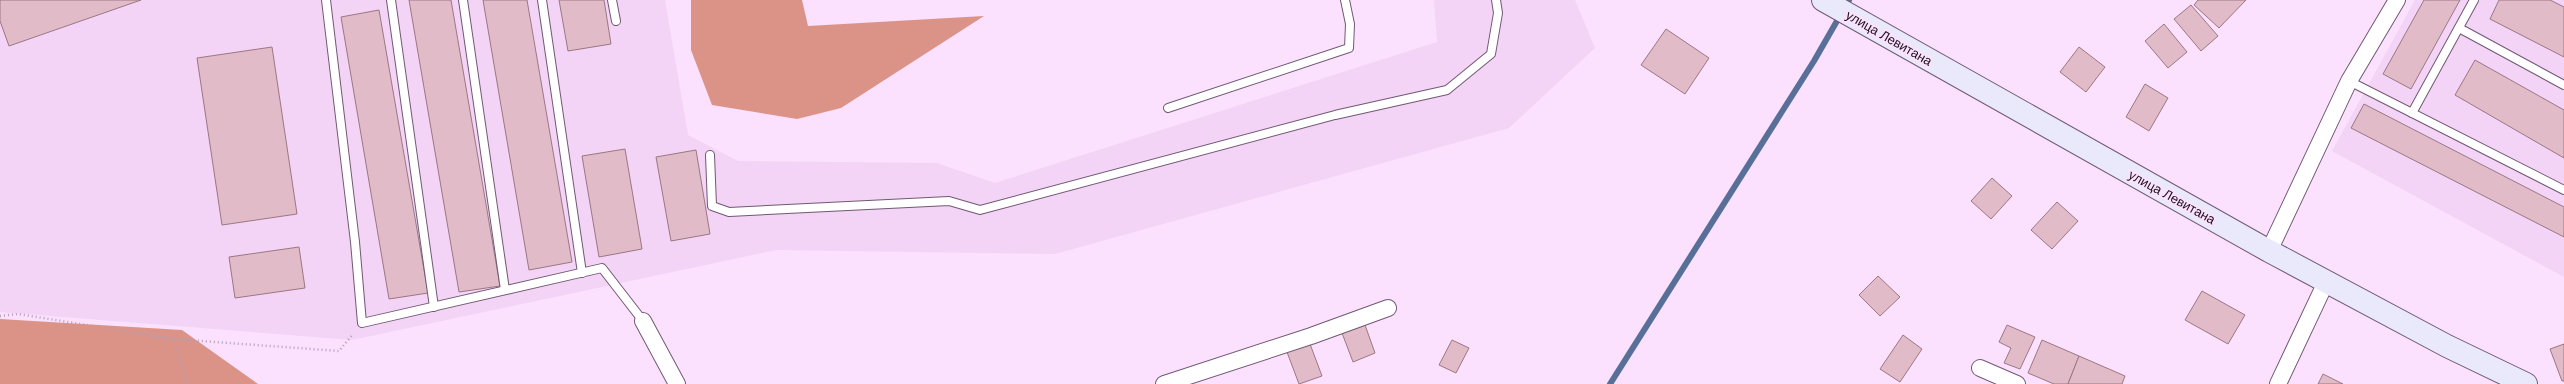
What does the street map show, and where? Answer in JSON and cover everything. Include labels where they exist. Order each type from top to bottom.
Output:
[{"type":"main road","name":"улица Левитана","points":[[1823,0],[1915,54],[2269,251],[2447,346],[2526,384]]},
{"type":"street","points":[[2269,251],[2349,81],[2397,0]]},
{"type":"street","points":[[2278,384],[2326,282]]},
{"type":"street","points":[[1164,384],[1311,336],[1388,308]]},
{"type":"street","points":[[643,321],[677,384]]},
{"type":"street","points":[[1980,368],[2017,384]]},
{"type":"lane","points":[[326,0],[355,242],[362,323],[602,268],[643,321]]},
{"type":"lane","points":[[391,0],[434,307]]},
{"type":"lane","points":[[463,0],[505,290]]},
{"type":"lane","points":[[542,0],[582,273]]},
{"type":"lane","points":[[612,0],[616,21]]},
{"type":"lane","points":[[1168,108],[1349,48],[1350,24],[1345,0]]},
{"type":"lane","points":[[710,155],[712,206],[729,212],[949,201],[980,210],[1335,115],[1447,90],[1491,54],[1498,13],[1496,0]]},
{"type":"lane","points":[[2412,113],[2474,0]]},
{"type":"lane","points":[[2459,28],[2564,86]]},
{"type":"lane","points":[[2349,81],[2564,190]]},
{"type":"path","points":[[0,316],[18,314],[174,339],[339,351],[362,323]]},
{"type":"path","points":[[174,339],[187,384]]},
{"type":"shaded area","points":[[0,0],[665,0],[688,135],[738,161],[937,163],[995,183],[1437,42],[1434,0],[1575,0],[1595,48],[1509,128],[1055,254],[776,250],[352,340],[0,312]]},
{"type":"shaded area","points":[[691,0],[802,0],[808,26],[984,16],[841,108],[797,119],[712,105],[691,50]]},
{"type":"shaded area","points":[[2415,0],[2564,0],[2564,277],[2332,151]]},
{"type":"shaded area","points":[[0,319],[182,330],[258,384],[0,384]]},
{"type":"building","points":[[0,0],[141,0],[9,46],[0,21]]},
{"type":"building","points":[[409,0],[451,0],[500,286],[459,292]]},
{"type":"building","points":[[483,0],[527,0],[572,262],[529,270]]},
{"type":"building","points":[[559,0],[604,0],[611,44],[568,51]]},
{"type":"building","points":[[2198,0],[2246,0],[2219,28],[2194,5]]},
{"type":"building","points":[[2424,0],[2460,0],[2411,89],[2383,74]]},
{"type":"building","points":[[2499,0],[2550,0],[2564,7],[2564,57],[2490,19]]},
{"type":"building","points":[[2191,5],[2218,36],[2201,51],[2174,19]]},
{"type":"building","points":[[379,10],[428,293],[389,299],[341,17]]},
{"type":"building","points":[[2164,24],[2187,52],[2168,68],[2145,41]]},
{"type":"building","points":[[1666,29],[1709,58],[1685,94],[1641,65]]},
{"type":"building","points":[[272,47],[297,214],[222,225],[197,58]]},
{"type":"building","points":[[2079,47],[2105,67],[2086,92],[2060,72]]},
{"type":"building","points":[[2475,60],[2564,110],[2564,158],[2455,95]]},
{"type":"building","points":[[2145,84],[2168,98],[2149,131],[2126,117]]},
{"type":"building","points":[[2364,104],[2564,207],[2564,237],[2351,128]]},
{"type":"building","points":[[625,149],[642,249],[599,257],[582,156]]},
{"type":"building","points":[[696,150],[710,234],[671,241],[656,157]]},
{"type":"building","points":[[1992,178],[2012,196],[1991,219],[1971,201]]},
{"type":"building","points":[[2057,202],[2078,221],[2052,249],[2031,230]]},
{"type":"building","points":[[299,247],[305,288],[235,298],[229,257]]},
{"type":"building","points":[[1878,276],[1900,297],[1880,316],[1859,295]]},
{"type":"building","points":[[2202,291],[2245,315],[2228,344],[2185,320]]},
{"type":"building","points":[[1365,325],[1375,353],[1353,362],[1342,333]]},
{"type":"building","points":[[2007,325],[2035,337],[2020,369],[2004,363],[2011,348],[1999,342]]},
{"type":"building","points":[[1903,335],[1922,349],[1900,382],[1880,369]]},
{"type":"building","points":[[1452,340],[1469,348],[1456,373],[1439,365]]},
{"type":"building","points":[[2042,340],[2079,356],[2068,384],[2054,384],[2028,373]]},
{"type":"building","points":[[1310,344],[1322,376],[1299,384],[1287,352]]},
{"type":"building","points":[[2564,344],[2564,381],[2562,381],[2550,349]]},
{"type":"building","points":[[2079,356],[2125,376],[2122,384],[2068,384]]},
{"type":"building","points":[[2323,374],[2343,384],[2318,384]]},
{"type":"waterway","points":[[1610,384],[1814,61],[1849,0]]}]
